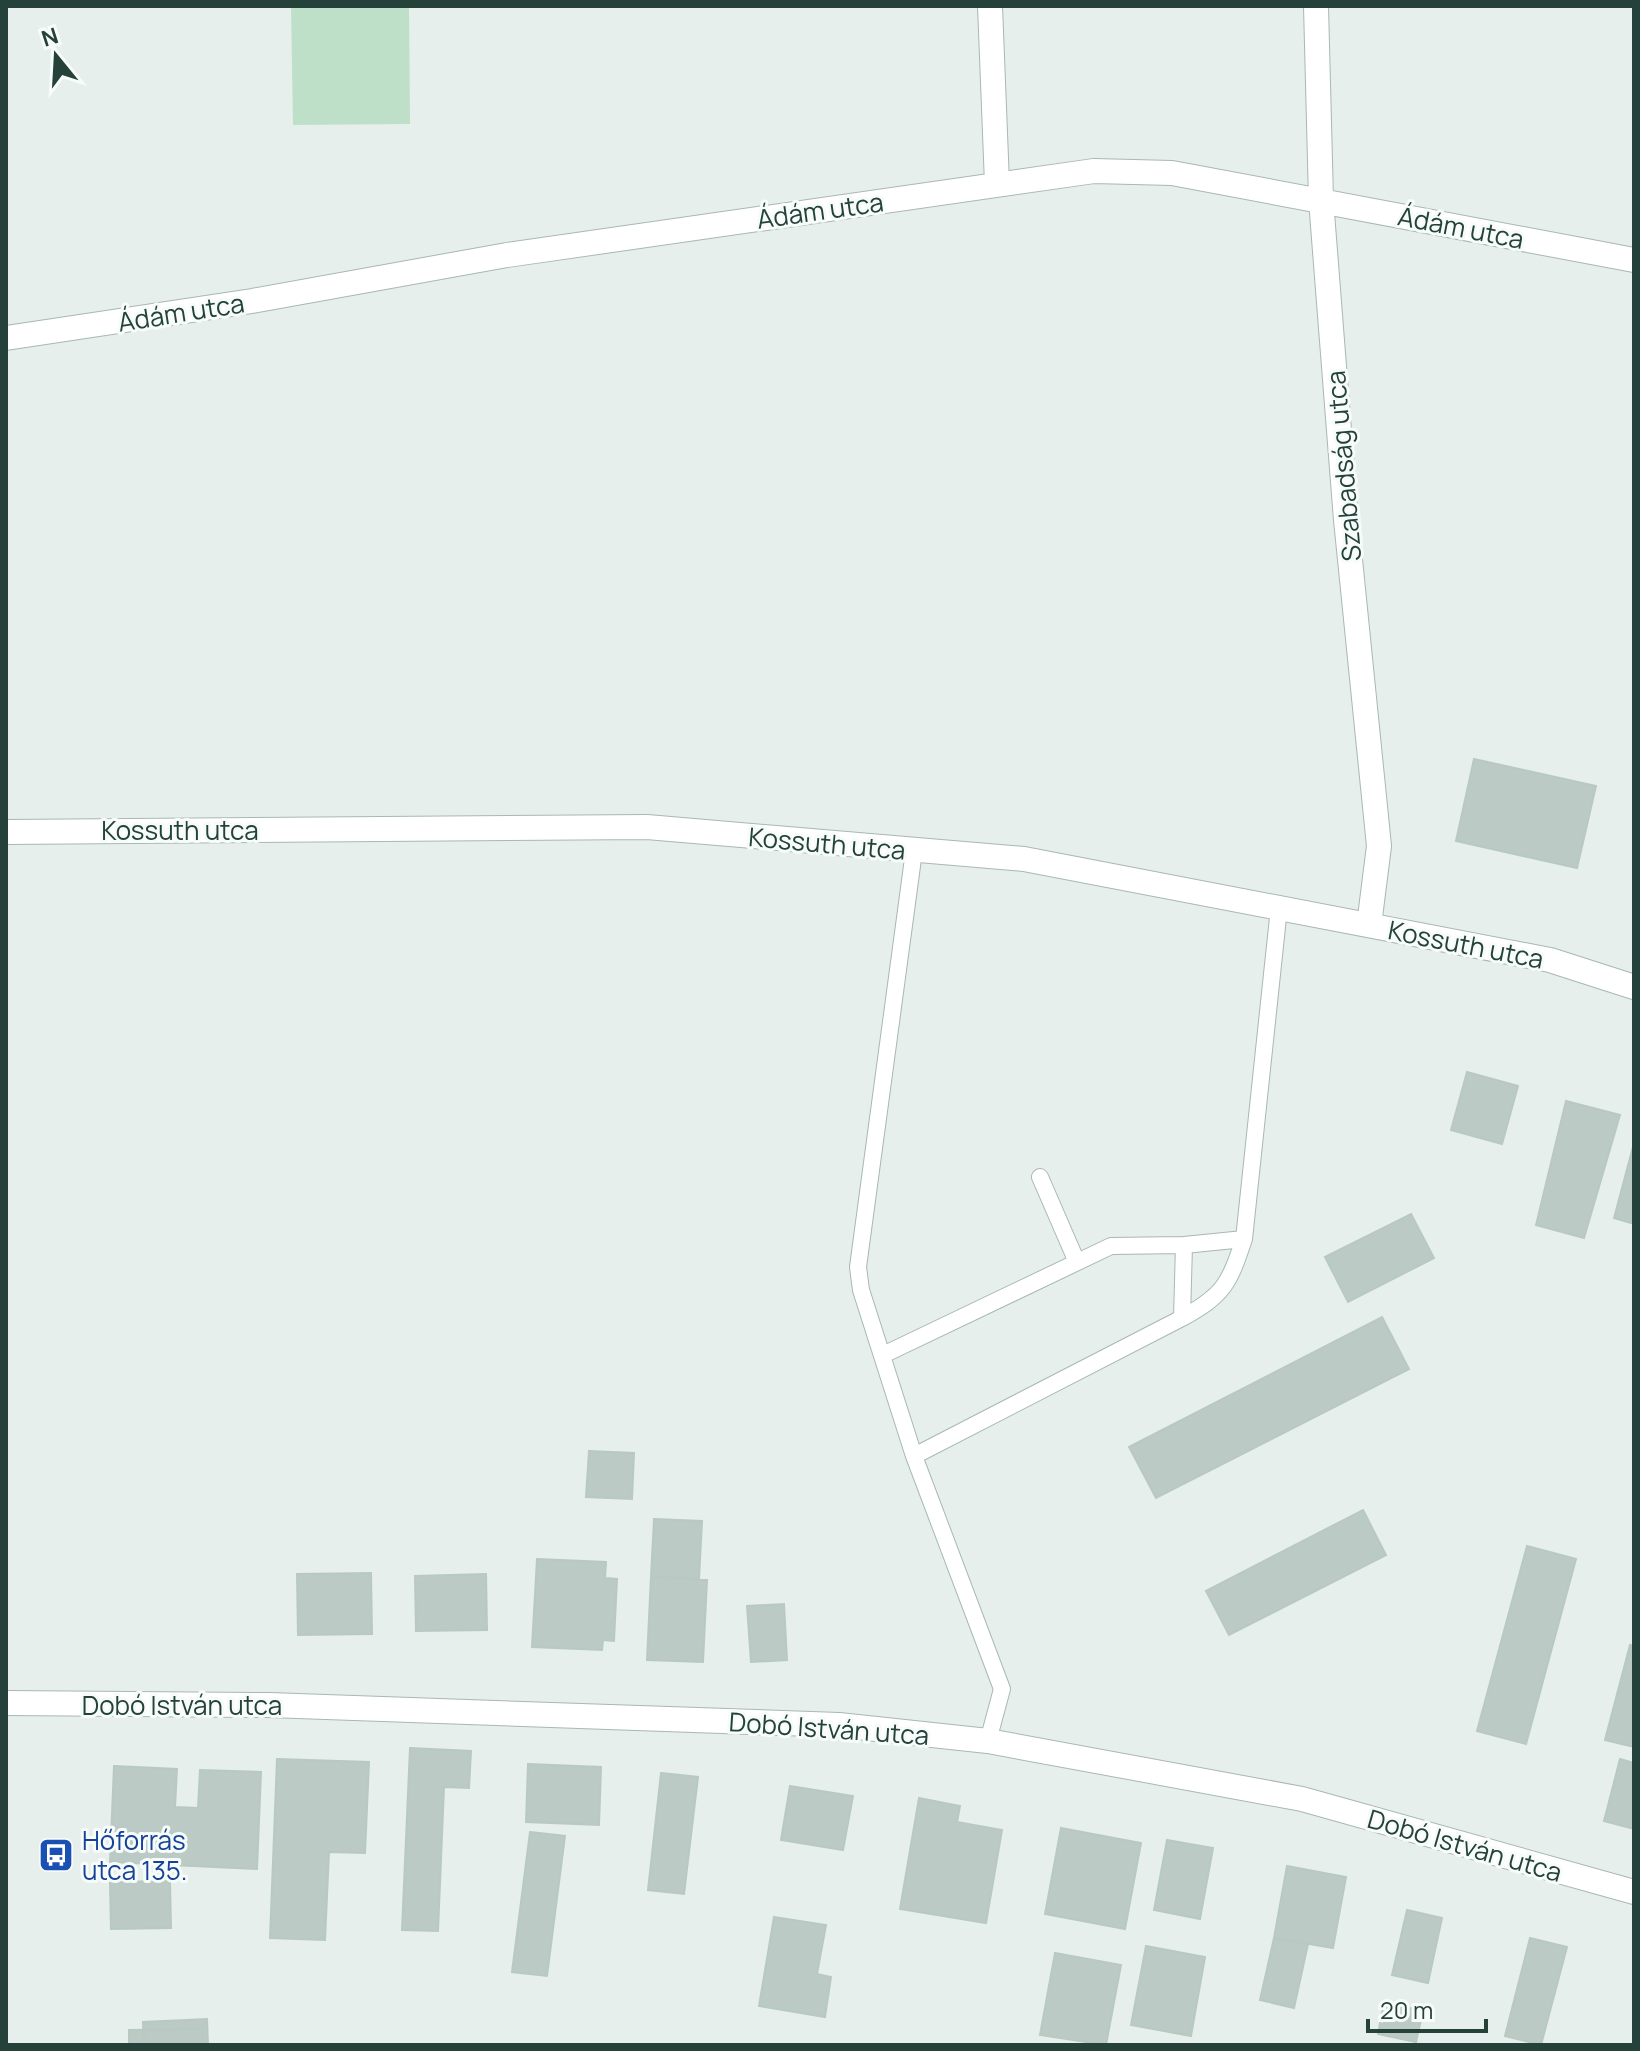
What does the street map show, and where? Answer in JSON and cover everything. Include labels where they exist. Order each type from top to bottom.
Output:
[{"type":"street","points":[[990,6],[997,184]]},
{"type":"street","name":"Szabadság utca","points":[[1316,6],[1321,200],[1346,520],[1379,846],[1369,925]]},
{"type":"street","name":"Ádám utca","points":[[6,338],[252,301],[507,255],[1094,171],[1172,173],[1634,260]]},
{"type":"street","name":"Kossuth utca","points":[[6,832],[647,827],[1024,859],[1550,960],[1634,987]]},
{"type":"street","name":"Dobó István utca","points":[[6,1703],[269,1705],[839,1725],[988,1741],[1302,1799],[1634,1892]]},
{"type":"lane","points":[[914,851],[858,1267],[861,1290],[914,1456],[1002,1689],[988,1741]]},
{"type":"lane","points":[[914,1456],[1182,1318],[1216,1299],[1225,1289],[1244,1239],[1279,908]]},
{"type":"lane","points":[[1040,1177],[1076,1260]]},
{"type":"lane","points":[[883,1355],[1076,1260],[1111,1246],[1184,1245],[1244,1239]]},
{"type":"lane","points":[[1182,1318],[1184,1245]]},
{"type":"green space","points":[[291,6],[409,6],[410,124],[293,125]]},
{"type":"building","points":[[1474,759],[1596,786],[1577,868],[1456,841]]},
{"type":"building","points":[[1467,1072],[1518,1086],[1502,1144],[1451,1130]]},
{"type":"building","points":[[1566,1101],[1620,1115],[1584,1238],[1536,1225]]},
{"type":"building","points":[[1634,1143],[1634,1224],[1614,1218]]},
{"type":"building","points":[[1411,1214],[1434,1258],[1348,1302],[1325,1257]]},
{"type":"building","points":[[1382,1317],[1409,1369],[1156,1498],[1129,1447]]},
{"type":"building","points":[[589,1451],[634,1453],[632,1499],[586,1497]]},
{"type":"building","points":[[1363,1510],[1386,1555],[1229,1635],[1206,1591]]},
{"type":"building","points":[[654,1519],[702,1521],[699,1579],[651,1577]]},
{"type":"building","points":[[1527,1546],[1576,1559],[1526,1744],[1477,1731]]},
{"type":"building","points":[[537,1559],[606,1562],[605,1578],[617,1579],[614,1641],[603,1640],[602,1650],[532,1647]]},
{"type":"building","points":[[371,1573],[372,1634],[298,1635],[297,1574]]},
{"type":"building","points":[[486,1574],[487,1630],[416,1631],[415,1576]]},
{"type":"building","points":[[651,1577],[707,1580],[703,1662],[647,1660]]},
{"type":"building","points":[[784,1604],[787,1660],[751,1662],[747,1606]]},
{"type":"building","points":[[1630,1645],[1634,1646],[1634,1747],[1605,1740]]},
{"type":"building","points":[[410,1748],[471,1751],[469,1788],[444,1787],[438,1931],[402,1930]]},
{"type":"building","points":[[277,1759],[369,1762],[365,1853],[329,1852],[325,1940],[270,1938]]},
{"type":"building","points":[[1620,1759],[1634,1763],[1634,1829],[1604,1821]]},
{"type":"building","points":[[528,1764],[601,1767],[599,1825],[526,1822]]},
{"type":"building","points":[[114,1766],[177,1769],[175,1807],[198,1808],[200,1770],[261,1772],[257,1869],[110,1862]]},
{"type":"building","points":[[661,1773],[698,1777],[684,1894],[648,1890]]},
{"type":"building","points":[[790,1786],[853,1796],[843,1850],[781,1840]]},
{"type":"building","points":[[919,1798],[960,1806],[957,1822],[1002,1830],[986,1923],[900,1909]]},
{"type":"building","points":[[1061,1828],[1141,1843],[1125,1929],[1045,1914]]},
{"type":"building","points":[[530,1832],[565,1836],[547,1976],[512,1972]]},
{"type":"building","points":[[1167,1840],[1213,1848],[1200,1919],[1154,1910]]},
{"type":"building","points":[[1287,1866],[1346,1877],[1333,1948],[1274,1938]]},
{"type":"building","points":[[170,1881],[171,1928],[111,1929],[110,1882]]},
{"type":"building","points":[[1407,1910],[1442,1918],[1428,1983],[1392,1975]]},
{"type":"building","points":[[774,1917],[826,1925],[817,1974],[831,1977],[825,2017],[759,2006]]},
{"type":"building","points":[[1274,1938],[1308,1944],[1294,2008],[1260,2000]]},
{"type":"building","points":[[1530,1938],[1567,1947],[1541,2045],[1505,2036]]},
{"type":"building","points":[[1146,1946],[1205,1957],[1191,2036],[1131,2025]]},
{"type":"building","points":[[1055,1953],[1121,1965],[1106,2045],[1040,2035]]},
{"type":"building","points":[[1384,2002],[1423,2011],[1416,2042],[1378,2034]]},
{"type":"building","points":[[207,2019],[208,2045],[144,2045],[143,2022]]},
{"type":"building","points":[[203,2029],[203,2045],[129,2045],[129,2030]]},
{"type":"place","name":"Hőforrás utca 135.","points":[[56,1855]]}]
